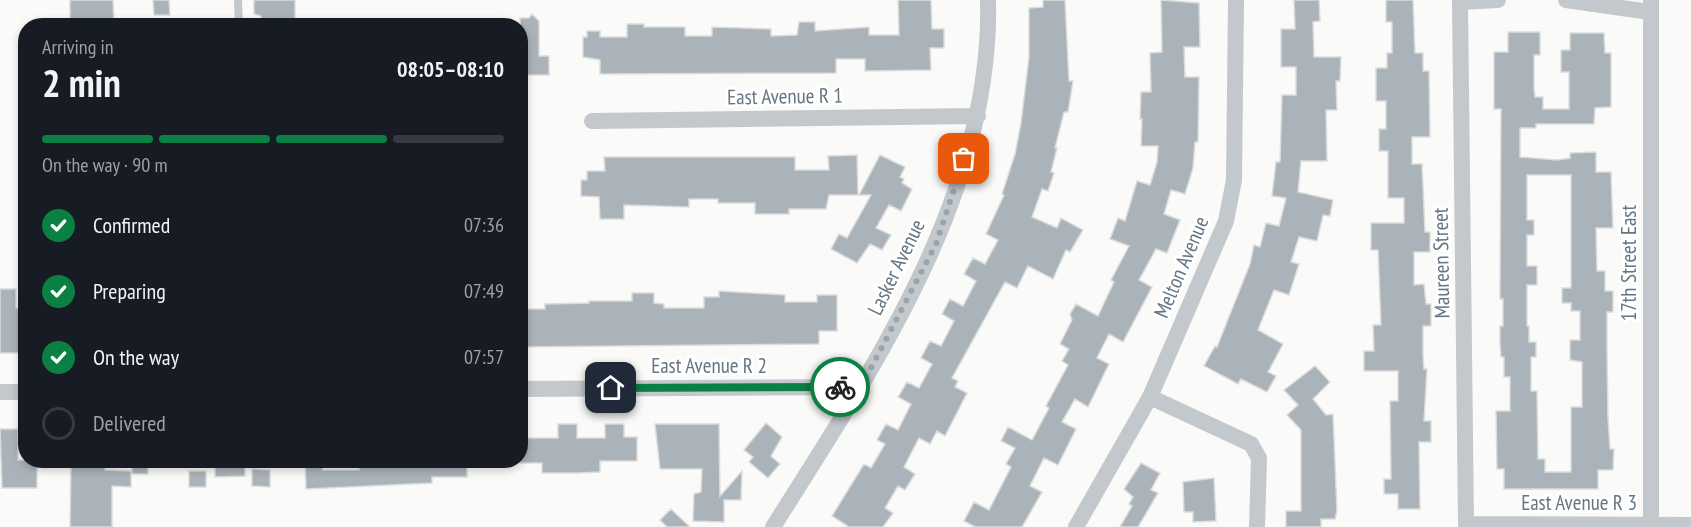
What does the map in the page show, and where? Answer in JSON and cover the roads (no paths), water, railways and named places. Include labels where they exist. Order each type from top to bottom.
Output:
[{"type":"street","name":"Lasker Avenue","points":[[773,527],[861,387],[936,244],[978,116],[989,23],[988,0]]},
{"type":"street","name":"Melton Avenue","points":[[1076,527],[1150,397],[1226,221],[1234,180],[1236,0]]},
{"type":"street","name":"Maureen Street","points":[[1466,524],[1460,2],[1498,0]]},
{"type":"street","points":[[1566,0],[1650,6]]},
{"type":"street","name":"17th Street East","points":[[1650,6],[1651,525]]},
{"type":"street","name":"East Avenue R 1","points":[[592,121],[978,116]]},
{"type":"street","name":"East Avenue R 2","points":[[528,389],[861,387]]},
{"type":"street","points":[[0,392],[18,392]]},
{"type":"street","points":[[1150,397],[1251,444],[1259,458],[1257,527]]},
{"type":"street","name":"East Avenue R 3","points":[[1466,524],[1691,525]]},
{"type":"lane","points":[[238,0],[239,18]]}]
